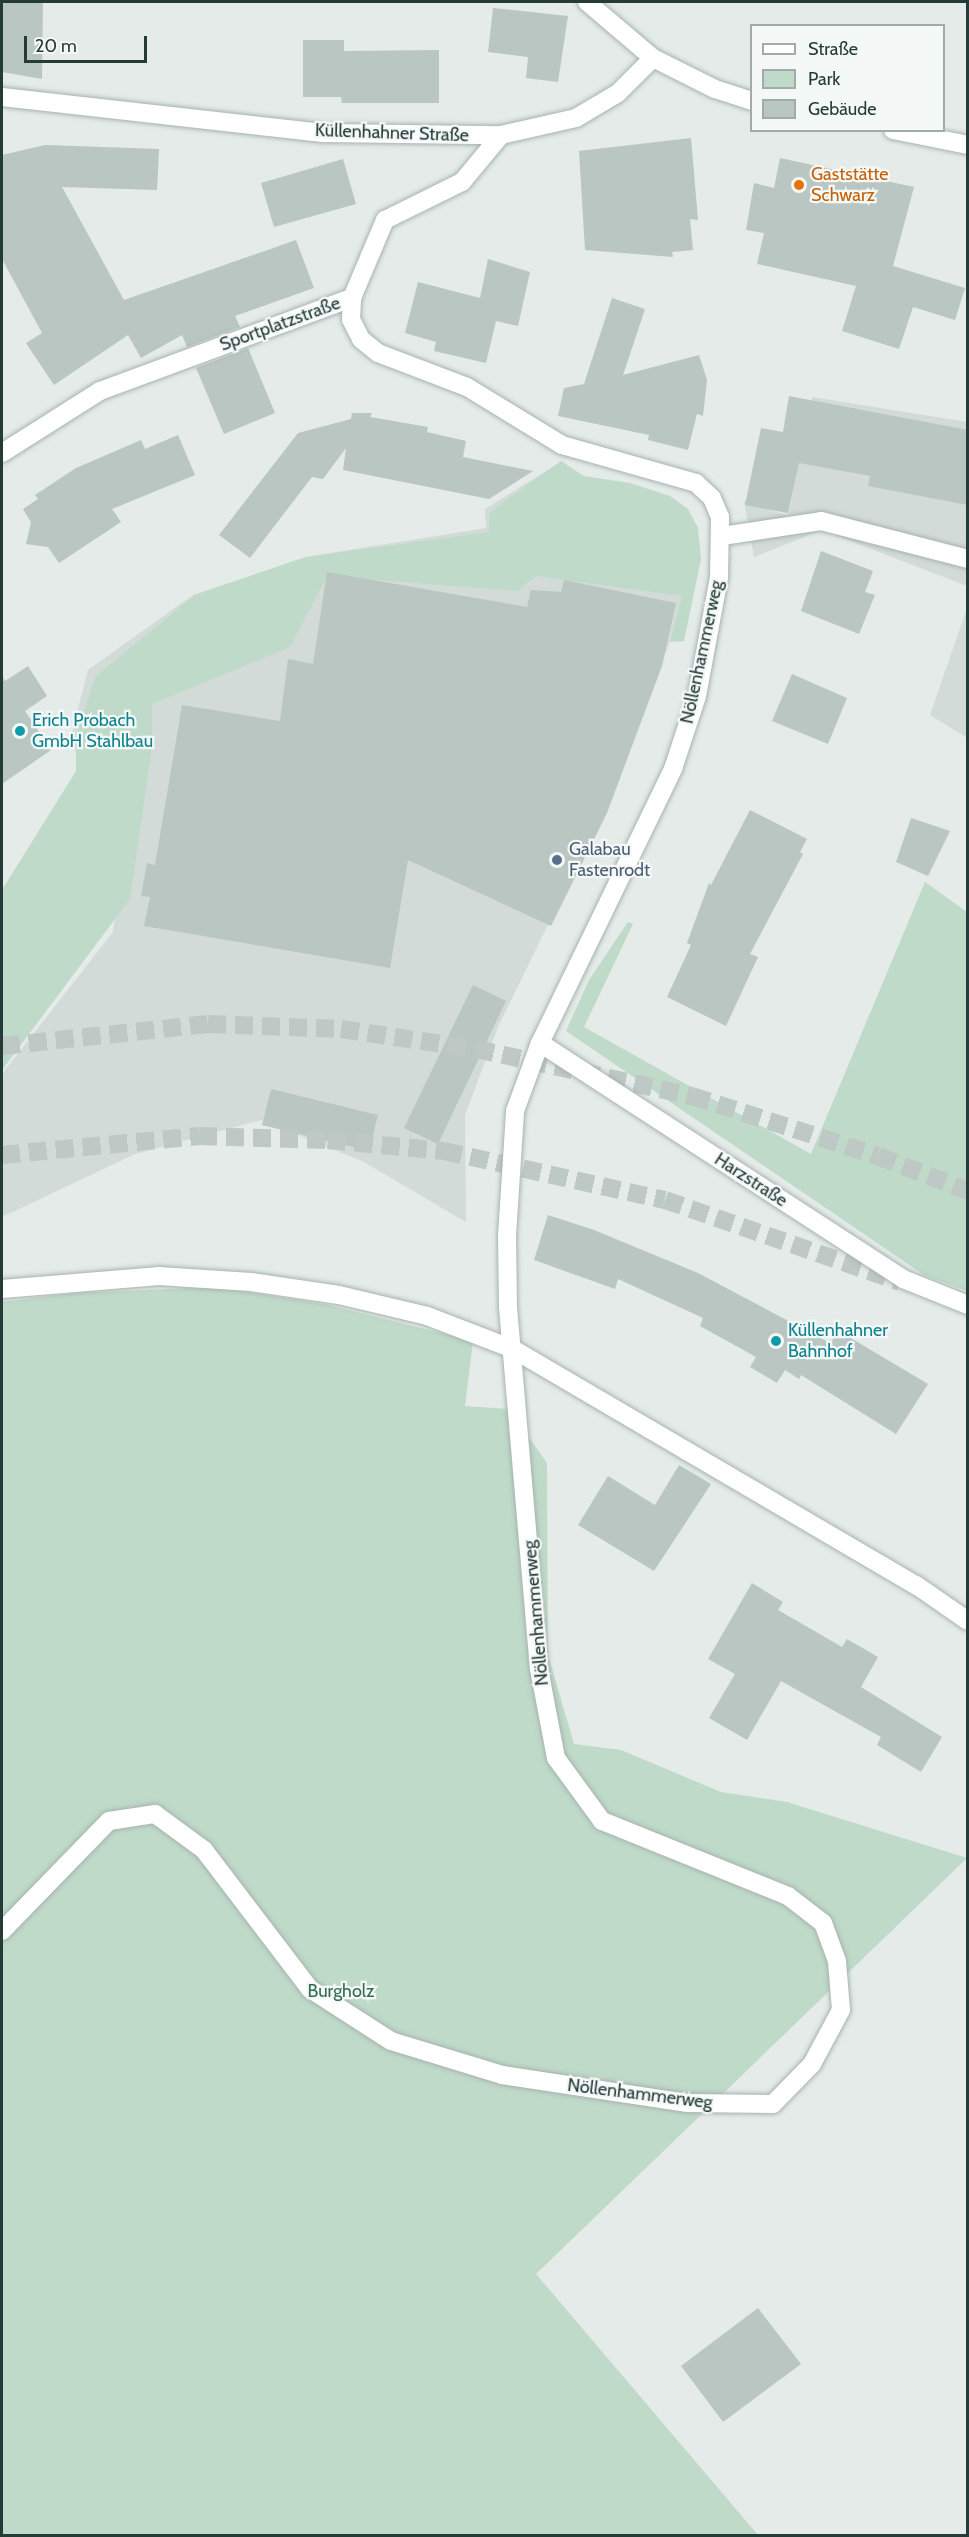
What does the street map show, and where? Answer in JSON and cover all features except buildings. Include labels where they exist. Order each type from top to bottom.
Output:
[{"type":"street","points":[[587,2],[653,58],[716,89],[750,100]]},
{"type":"street","name":"Küllenhahner Straße","points":[[2,98],[326,133],[455,137],[501,135],[576,118],[618,93],[653,58]]},
{"type":"street","points":[[903,132],[968,145]]},
{"type":"street","name":"Sportplatzstraße","points":[[2,453],[100,391],[352,298],[385,220],[462,182],[501,135]]},
{"type":"street","name":"Nöllenhammerweg","points":[[2,1931],[109,1821],[155,1814],[204,1850],[310,1989],[391,2041],[502,2075],[688,2103],[773,2103],[812,2064],[841,2010],[837,1961],[823,1923],[788,1896],[602,1821],[556,1758],[539,1669],[513,1348],[507,1236],[516,1111],[540,1043],[673,769],[697,696],[720,577],[722,536],[712,498],[696,483],[562,445],[467,387],[378,353],[362,339],[351,319],[352,298]]},
{"type":"street","points":[[722,536],[821,521],[968,559]]},
{"type":"street","name":"Harzstraße","points":[[540,1043],[903,1279],[968,1305]]},
{"type":"street","points":[[2,1289],[159,1276],[250,1282],[339,1295],[427,1316],[513,1348],[916,1585],[968,1620]]},
{"type":"shaded area","points":[[812,397],[967,422],[967,586],[822,530],[754,557],[744,501],[788,516]]},
{"type":"shaded area","points":[[554,466],[564,492],[686,583],[670,642],[601,816],[498,1027],[465,1115],[466,1222],[362,1161],[261,1120],[135,1154],[2,1217],[2,1074],[113,932],[124,846],[70,740],[88,670],[193,595],[305,557],[486,528],[485,509]]},
{"type":"shaded area","points":[[967,608],[967,738],[930,715]]},
{"type":"green space","points":[[561,461],[584,476],[630,483],[670,496],[688,509],[698,528],[701,559],[684,641],[670,642],[682,596],[536,576],[517,591],[327,576],[290,647],[152,704],[152,747],[130,899],[2,1070],[2,890],[76,771],[76,737],[95,677],[195,595],[307,557],[489,532],[490,512]]},
{"type":"green space","points":[[925,882],[967,912],[967,1291],[924,1275],[566,1031],[589,980],[628,922],[633,924],[584,1027],[811,1154]]},
{"type":"green space","name":"Burgholz","points":[[217,1287],[328,1305],[473,1341],[465,1406],[509,1409],[547,1463],[548,1655],[574,1744],[621,1750],[721,1792],[787,1802],[967,1858],[536,2274],[758,2535],[2,2535],[2,1302],[76,1293]]},
{"type":"tunnel","points":[[2,1046],[208,1024],[341,1029],[476,1049],[692,1096],[878,1156],[968,1191]]},
{"type":"tunnel","points":[[2,1155],[199,1136],[328,1140],[444,1151],[665,1200],[900,1282]]},
{"type":"place","name":"Gaststätte Schwarz","points":[[799,185]]},
{"type":"place","name":"Erich Probach GmbH Stahlbau","points":[[20,731]]},
{"type":"place","name":"Galabau Fastenrodt","points":[[557,860]]},
{"type":"place","name":"Küllenhahner Bahnhof","points":[[776,1341]]}]
